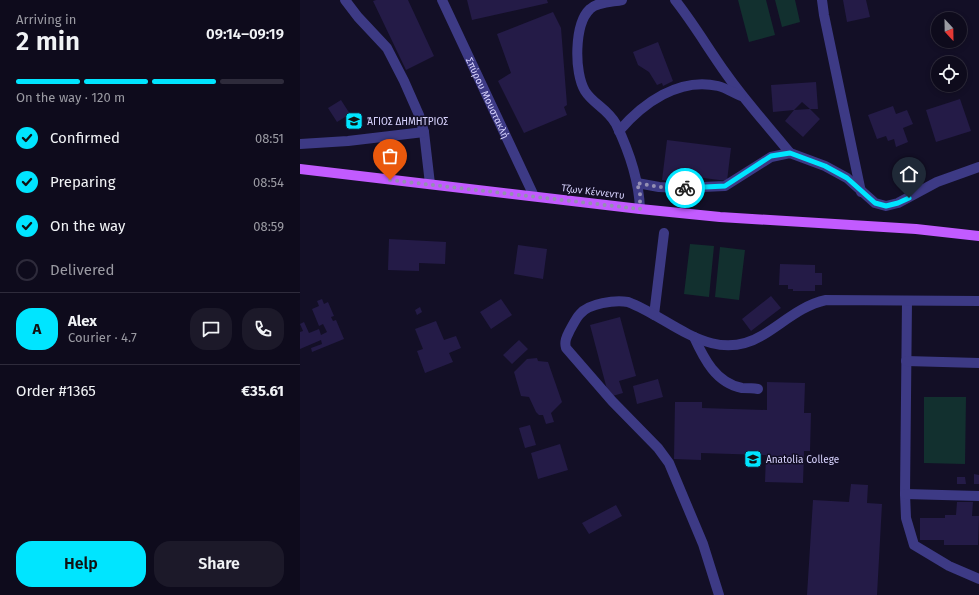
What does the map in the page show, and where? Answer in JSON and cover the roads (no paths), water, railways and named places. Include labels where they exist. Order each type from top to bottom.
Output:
[{"type":"main road","name":"Τζων Κέννεντυ","points":[[300,169],[720,217],[916,229],[979,236]]},
{"type":"street","points":[[345,0],[358,17],[387,48],[420,115],[424,132],[430,184]]},
{"type":"street","name":"Σπύρου Μουστακλή","points":[[442,0],[534,196]]},
{"type":"street","points":[[622,0],[594,3],[584,18],[581,28],[578,71],[582,85],[586,92],[611,117],[619,131],[640,194],[640,209]]},
{"type":"street","points":[[675,0],[689,17],[712,56],[743,97],[790,153]]},
{"type":"street","points":[[822,0],[861,192]]},
{"type":"street","points":[[619,131],[631,117],[649,102],[672,90],[696,84],[719,86],[743,97]]},
{"type":"street","points":[[300,144],[348,141],[424,132]]},
{"type":"street","points":[[637,183],[659,187],[680,188],[725,186],[771,156],[790,153],[825,166],[847,178],[875,203],[886,206],[898,203],[937,182],[979,167]]},
{"type":"street","points":[[654,315],[664,232]]},
{"type":"street","points":[[719,595],[699,535],[669,463],[658,448],[612,401],[565,346],[566,338],[579,314],[592,306],[625,301],[632,303],[705,342],[721,345],[741,345],[757,339],[796,313],[820,301],[979,301]]},
{"type":"street","points":[[907,301],[906,518],[914,545],[949,566],[979,579]]},
{"type":"street","points":[[694,337],[712,371],[725,381],[740,388],[758,389]]},
{"type":"street","points":[[906,361],[979,363]]},
{"type":"street","points":[[905,494],[979,496]]},
{"type":"place","name":"ΆΓΙΟΣ ΔΗΜΗΤΡΙΟΣ","points":[[354,121]]},
{"type":"place","name":"Anatolia College","points":[[753,459]]}]
